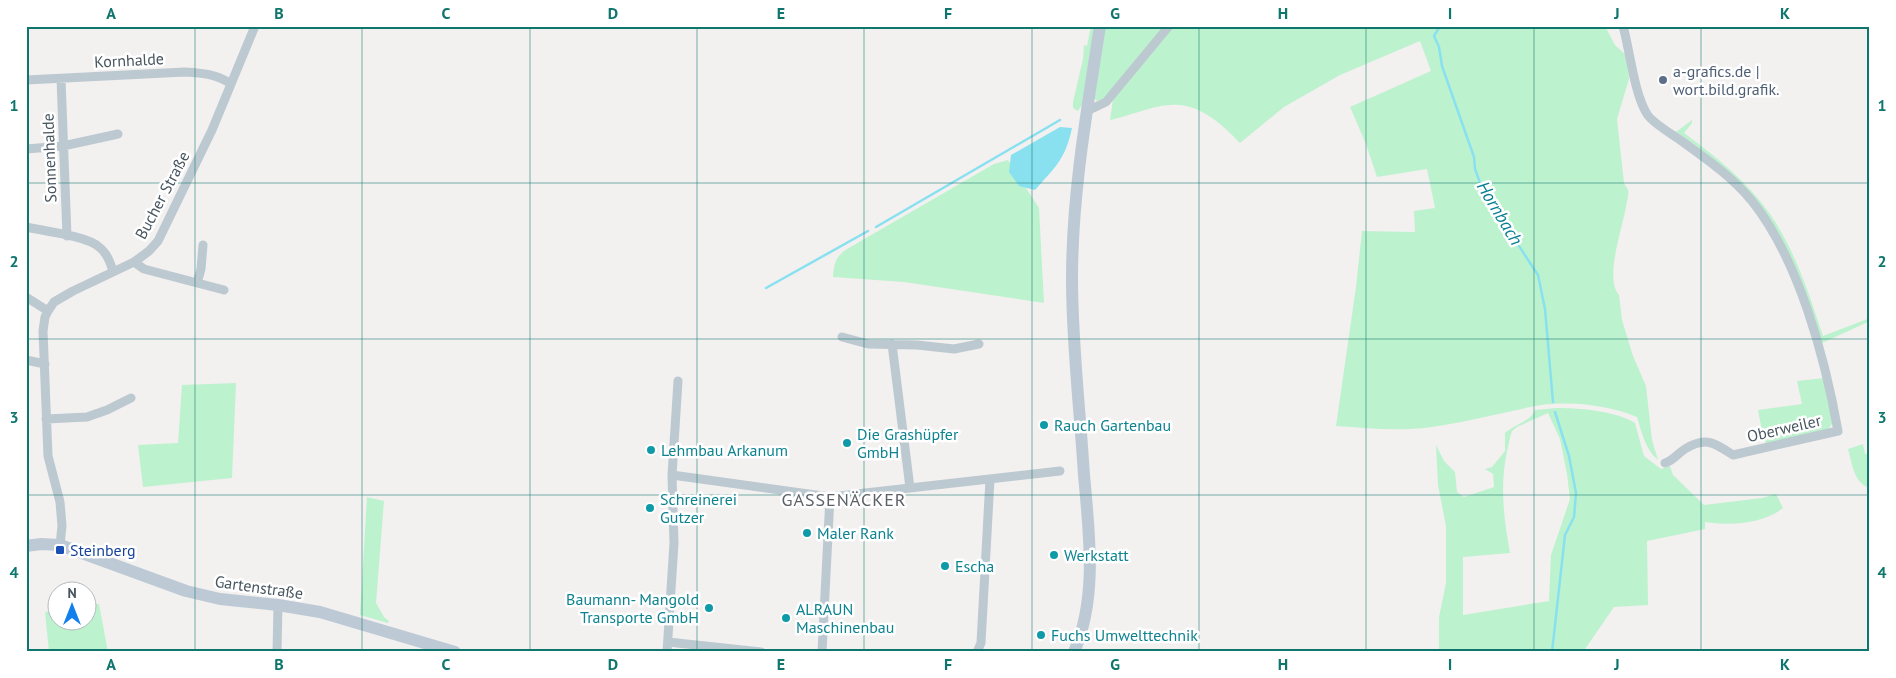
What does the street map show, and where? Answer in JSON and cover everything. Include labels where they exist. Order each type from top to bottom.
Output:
[{"type":"main road","points":[[1074,652],[1082,625],[1090,565],[1072,278],[1076,192],[1100,26]]},
{"type":"main road","name":"Gartenstraße","points":[[26,546],[41,544],[60,545],[186,591],[220,599],[278,605],[326,614],[455,652]]},
{"type":"street","name":"Bucher Straße","points":[[48,311],[54,302],[73,290],[134,262],[149,251],[158,241],[212,130],[256,26]]},
{"type":"street","points":[[1087,111],[1106,102],[1169,26]]},
{"type":"street","name":"Oberweiler","points":[[1623,26],[1638,91],[1648,115],[1731,178],[1753,202],[1775,236],[1796,280],[1819,350],[1830,390],[1838,431],[1733,455],[1708,441],[1684,450],[1673,461],[1665,463]]},
{"type":"street","name":"Kornhalde","points":[[26,80],[185,72],[206,73],[222,77],[231,84]]},
{"type":"street","name":"Sonnenhalde","points":[[61,78],[67,236]]},
{"type":"street","points":[[26,149],[63,146],[118,134]]},
{"type":"street","points":[[26,227],[89,241],[100,247],[113,271]]},
{"type":"street","points":[[197,283],[202,270],[203,245]]},
{"type":"street","points":[[134,262],[144,269],[224,290]]},
{"type":"street","points":[[26,297],[48,311],[43,331],[46,419],[48,456],[60,502],[62,526],[60,545]]},
{"type":"street","points":[[842,337],[868,344],[917,344],[954,349],[979,344]]},
{"type":"street","points":[[892,344],[910,488]]},
{"type":"street","points":[[26,360],[45,364]]},
{"type":"street","points":[[678,381],[672,475],[674,543],[667,647],[761,652]]},
{"type":"street","points":[[46,419],[87,416],[107,410],[131,398]]},
{"type":"street","points":[[672,475],[830,497],[1060,471]]},
{"type":"street","points":[[977,652],[981,643],[990,479]]},
{"type":"street","points":[[822,652],[830,497]]},
{"type":"street","points":[[277,652],[278,605]]},
{"type":"green space","points":[[1091,26],[1097,26],[1084,102],[1078,111],[1073,108],[1073,102],[1083,59],[1084,45],[1087,46]]},
{"type":"green space","points":[[1104,26],[1164,26],[1104,99],[1097,101],[1094,98]]},
{"type":"green space","points":[[1171,26],[1605,26],[1615,45],[1627,56],[1629,79],[1617,119],[1624,183],[1628,194],[1613,277],[1619,295],[1622,320],[1633,356],[1646,386],[1652,440],[1658,460],[1647,446],[1637,417],[1590,405],[1541,405],[1454,423],[1413,429],[1336,426],[1362,231],[1415,232],[1414,211],[1435,208],[1427,169],[1377,177],[1366,144],[1350,107],[1431,71],[1420,41],[1340,75],[1284,107],[1240,143],[1209,116],[1190,107],[1180,105],[1155,107],[1110,120],[1113,99]]},
{"type":"green space","points":[[1692,120],[1692,123],[1684,133],[1741,180],[1761,202],[1779,228],[1801,273],[1823,336],[1870,318],[1870,321],[1820,344],[1774,230],[1716,161],[1676,132]]},
{"type":"green space","points":[[1008,160],[1039,208],[1044,303],[904,282],[833,277],[836,261],[847,249],[994,164]]},
{"type":"green space","points":[[1824,378],[1834,421],[1827,431],[1766,444],[1758,410],[1802,404],[1797,381]]},
{"type":"green space","points":[[236,383],[232,478],[143,487],[138,445],[178,443],[182,385]]},
{"type":"green space","points":[[1557,408],[1587,410],[1608,413],[1635,423],[1644,456],[1661,469],[1670,466],[1673,475],[1704,505],[1762,498],[1776,494],[1783,508],[1756,521],[1735,524],[1705,522],[1705,529],[1647,541],[1648,605],[1614,607],[1583,652],[1439,652],[1439,617],[1446,583],[1446,526],[1438,485],[1436,445],[1444,461],[1455,472],[1457,492],[1464,497],[1494,487],[1493,474],[1485,469],[1492,467],[1505,451],[1505,433],[1530,417],[1535,410]],"holes":[[[1548,413],[1560,439],[1570,499],[1551,555],[1549,601],[1463,615],[1463,557],[1510,553],[1503,492],[1505,463],[1512,431]]]},
{"type":"green space","points":[[1863,444],[1865,454],[1870,455],[1870,488],[1857,478],[1848,449]]},
{"type":"green space","points":[[367,497],[384,501],[376,603],[384,617],[389,621],[388,623],[360,615]]},
{"type":"green space","points":[[98,604],[108,652],[49,652],[45,612],[48,612],[48,630],[98,630]]},
{"type":"water","points":[[1060,127],[1072,128],[1066,148],[1059,162],[1035,190],[1019,186],[1009,172],[1011,155]]},
{"type":"waterway","name":"Hornbach","points":[[1440,26],[1434,36],[1439,47],[1442,66],[1474,157],[1475,169],[1483,191],[1538,275],[1545,309],[1553,402]]},
{"type":"waterway","points":[[876,227],[1060,120]]},
{"type":"waterway","points":[[766,288],[868,231]]},
{"type":"waterway","name":"Hornbach","points":[[1552,652],[1565,535],[1574,517],[1576,493],[1569,456],[1555,412]]},
{"type":"place","name":"a-grafics.de | wort.bild.grafik.","points":[[1663,80]]},
{"type":"place","name":"Rauch Gartenbau","points":[[1044,425]]},
{"type":"place","name":"Die Grashüpfer GmbH","points":[[847,443]]},
{"type":"place","name":"Lehmbau Arkanum","points":[[651,450]]},
{"type":"place","name":"Schreinerei Gutzer","points":[[650,508]]},
{"type":"place","name":"Maler Rank","points":[[807,533]]},
{"type":"place","name":"Steinberg","points":[[60,550]]},
{"type":"place","name":"Werkstatt","points":[[1054,555]]},
{"type":"place","name":"Escha","points":[[945,566]]},
{"type":"place","name":"Baumann- Mangold Transporte GmbH","points":[[709,608]]},
{"type":"place","name":"ALRAUN Maschinenbau","points":[[786,618]]},
{"type":"place","name":"Fuchs Umwelttechnik","points":[[1041,635]]},
{"type":"district","name":"GASSENÄCKER","points":[[844,499]]}]
